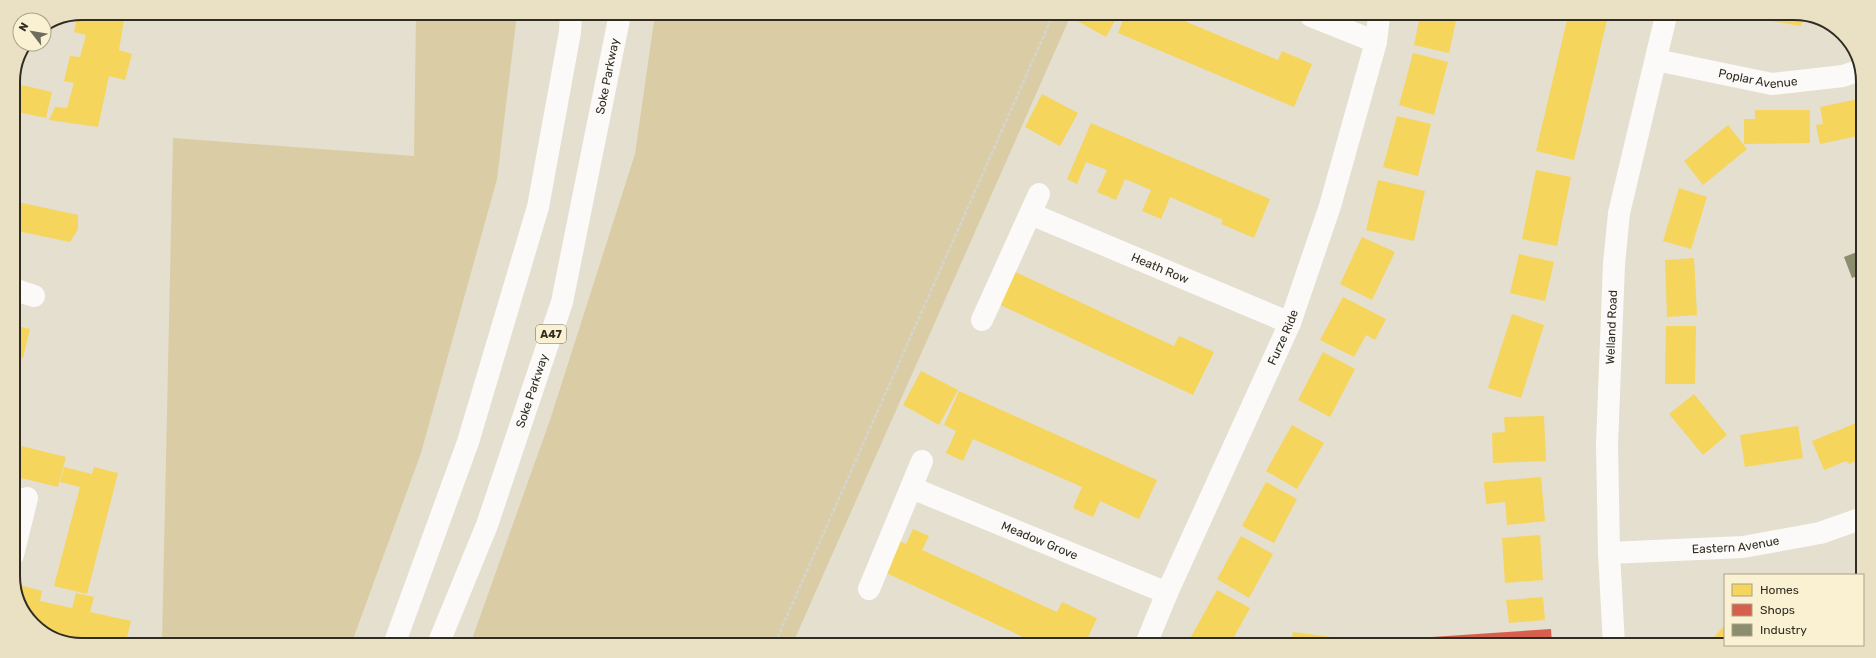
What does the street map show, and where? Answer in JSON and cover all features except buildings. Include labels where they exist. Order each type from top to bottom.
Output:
[{"type":"main road","points":[[396,638],[468,442],[538,207],[570,32],[571,20]]},
{"type":"main road","name":"Soke Parkway","points":[[441,638],[487,525],[562,302],[619,20]]},
{"type":"main road","points":[[1321,20],[1376,42]]},
{"type":"main road","name":"Furze Ride","points":[[1148,638],[1167,593],[1290,323],[1330,206],[1376,42],[1379,20]]},
{"type":"main road","name":"Welland Road","points":[[1614,638],[1609,553],[1607,444],[1614,264],[1620,213],[1665,20]]},
{"type":"main road","name":"Poplar Avenue","points":[[1656,60],[1772,84],[1843,76],[1855,72]]},
{"type":"main road","points":[[982,320],[1039,194]]},
{"type":"main road","name":"Heath Row","points":[[1031,214],[1290,323]]},
{"type":"main road","points":[[20,291],[34,296]]},
{"type":"main road","points":[[869,589],[922,462]]},
{"type":"main road","name":"Meadow Grove","points":[[912,488],[1167,593]]},
{"type":"main road","points":[[20,515],[27,498]]},
{"type":"main road","name":"Eastern Avenue","points":[[1609,553],[1742,547],[1820,533],[1856,520]]},
{"type":"path","points":[[777,638],[1051,20]]},
{"type":"shaded area","points":[[416,20],[516,20],[497,179],[421,453],[353,638],[162,638],[173,138],[414,156]]},
{"type":"shaded area","points":[[654,20],[1069,20],[795,638],[472,638],[550,420],[635,154]]}]
